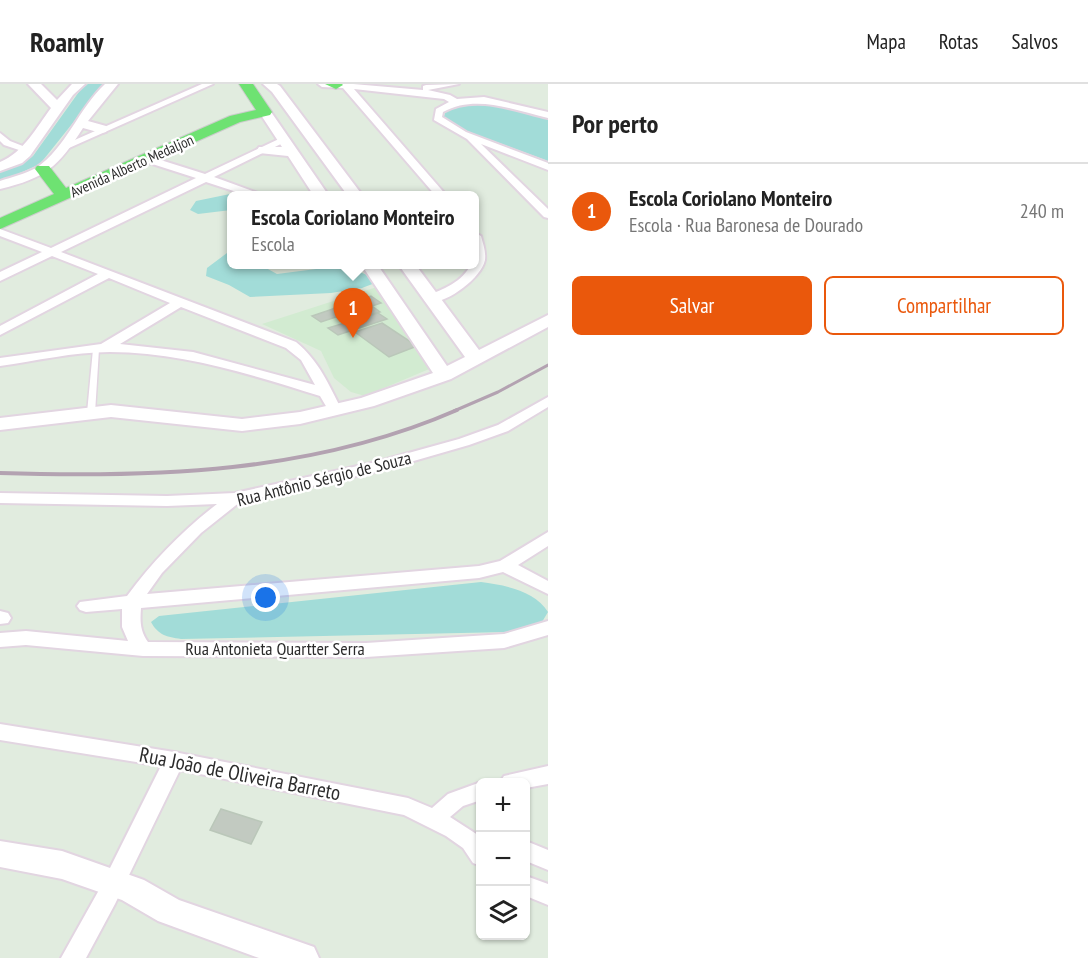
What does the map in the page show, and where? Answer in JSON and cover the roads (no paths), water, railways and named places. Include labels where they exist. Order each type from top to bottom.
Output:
[{"type":"main road","name":"Avenida Alberto Medaljon","points":[[0,224],[235,119],[257,91]]},
{"type":"main road","name":"Avenida Alberto Medaljon","points":[[0,217],[257,91]]},
{"type":"main road","points":[[43,169],[59,190]]},
{"type":"street","points":[[34,84],[58,107]]},
{"type":"street","points":[[0,185],[43,169],[66,146],[102,93],[112,84]]},
{"type":"street","points":[[66,146],[209,84]]},
{"type":"street","points":[[269,84],[276,89],[353,191]]},
{"type":"street","points":[[406,91],[455,84],[453,91],[456,93],[548,115]]},
{"type":"street","points":[[334,85],[441,95],[455,102]]},
{"type":"street","points":[[334,85],[438,191]]},
{"type":"street","points":[[46,96],[74,88]]},
{"type":"street","points":[[0,167],[17,160],[28,150],[74,88]]},
{"type":"street","points":[[257,91],[288,146],[319,191]]},
{"type":"street","points":[[476,99],[455,102],[439,111],[437,118],[464,134],[548,167]]},
{"type":"street","points":[[81,123],[102,129]]},
{"type":"street","points":[[464,134],[548,215]]},
{"type":"street","points":[[0,136],[7,143],[28,150]]},
{"type":"street","points":[[0,277],[264,150],[288,146]]},
{"type":"street","points":[[147,159],[248,191]]},
{"type":"street","points":[[498,165],[500,161],[506,159],[528,160]]},
{"type":"street","points":[[0,232],[291,345],[307,358],[332,402]]},
{"type":"street","points":[[372,269],[444,375]]},
{"type":"street","points":[[409,269],[476,359]]},
{"type":"street","points":[[430,299],[455,288],[475,269]]},
{"type":"street","points":[[0,331],[108,274]]},
{"type":"street","points":[[100,348],[180,302]]},
{"type":"street","points":[[0,362],[100,348],[137,349],[194,356],[332,402],[376,399],[444,375],[548,320]]},
{"type":"street","points":[[0,424],[91,413],[124,412],[196,422],[242,425],[300,418],[332,402]]},
{"type":"street","name":"Rua Antônio Sérgio de Souza","points":[[132,602],[156,569],[195,529],[235,498],[379,466],[464,442],[503,428],[548,402]]},
{"type":"street","points":[[0,498],[167,501],[235,498]]},
{"type":"street","points":[[86,606],[479,572],[506,566],[548,538]]},
{"type":"street","points":[[506,566],[548,588]]},
{"type":"street","points":[[132,602],[130,625],[133,636],[143,649]]},
{"type":"street","name":"Rua Antonieta Quartter Serra","points":[[0,640],[26,638],[143,649],[366,650],[504,641],[531,635],[548,628]]},
{"type":"street","name":"Rua João de Oliveira Barreto","points":[[0,732],[174,760],[408,807],[437,819],[476,845]]},
{"type":"street","points":[[73,958],[110,890],[174,760]]},
{"type":"street","points":[[530,779],[548,775]]},
{"type":"street","points":[[437,819],[446,806],[454,800],[476,792]]},
{"type":"street","points":[[530,853],[548,860]]},
{"type":"street","points":[[0,854],[30,861],[47,873],[110,890],[146,908],[169,911],[302,958]]},
{"type":"street","points":[[530,888],[548,895]]},
{"type":"lane","points":[[91,413],[100,348]]},
{"type":"railway","points":[[454,411],[498,392],[548,365]]},
{"type":"railway","points":[[0,473],[117,474],[233,467],[290,459],[347,447],[402,431],[457,410]]},
{"type":"place","name":"Escola Coriolano Monteiro","points":[[353,338]]}]
